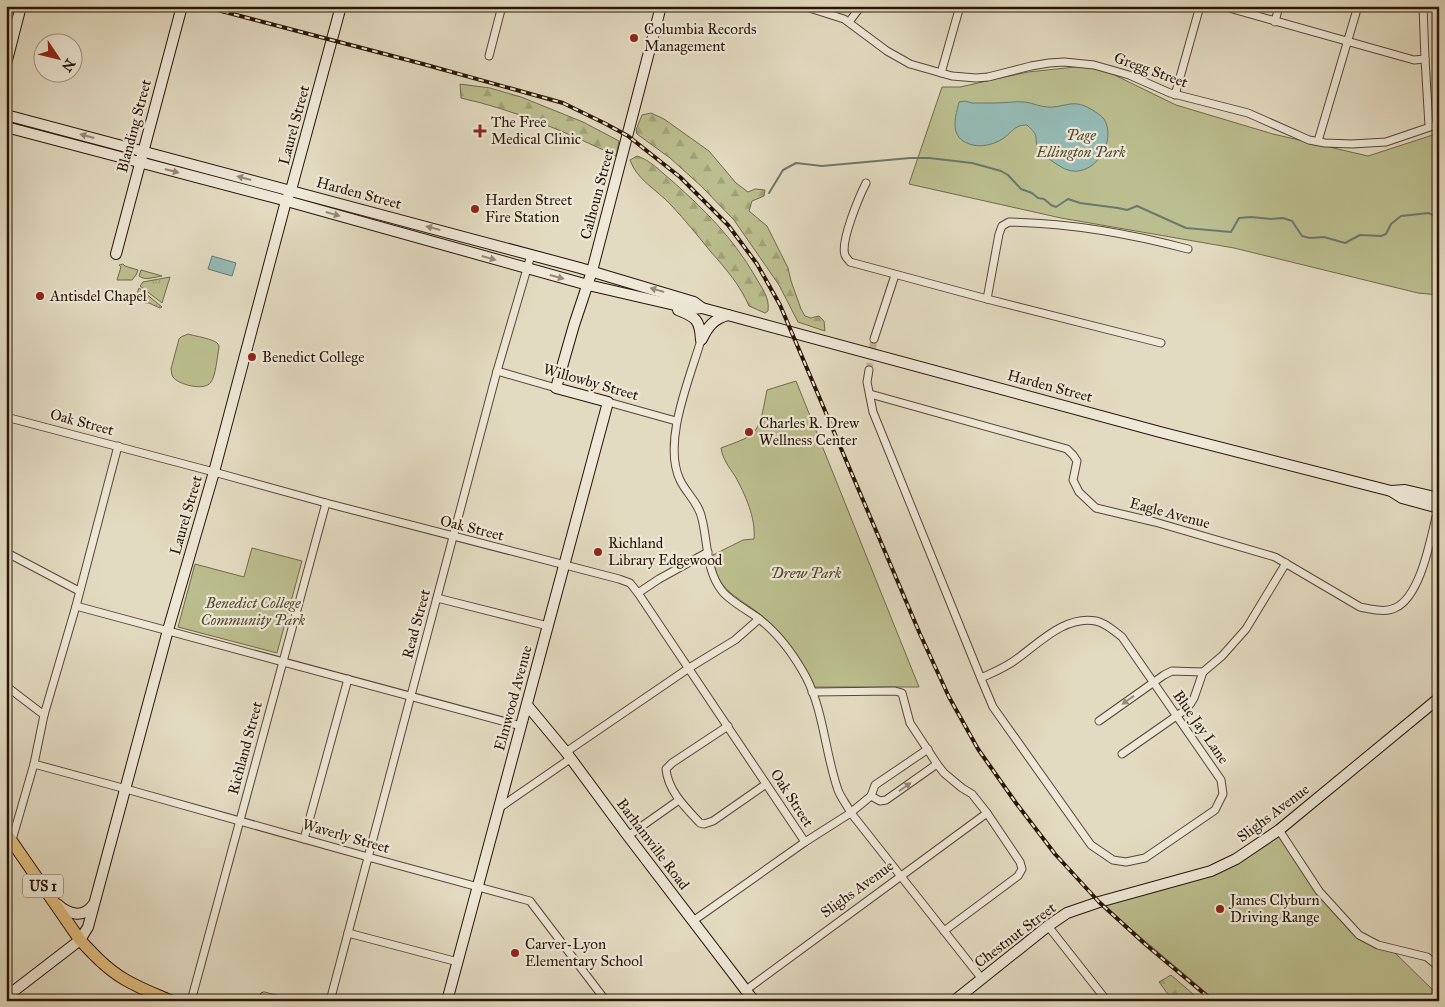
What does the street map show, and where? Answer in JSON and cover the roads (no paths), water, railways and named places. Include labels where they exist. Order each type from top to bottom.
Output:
[{"type":"main road","name":"US 1","points":[[9,837],[80,940],[100,961],[123,979],[171,1001]]},
{"type":"street","points":[[6,64],[21,6]]},
{"type":"street","name":"Blanding Street","points":[[116,254],[182,6]]},
{"type":"street","name":"Laurel Street","points":[[6,997],[80,940],[88,927],[168,630],[214,472],[286,201],[291,190],[341,6]]},
{"type":"street","points":[[490,56],[502,6]]},
{"type":"street","name":"Calhoun Street","points":[[556,388],[592,271],[661,6]]},
{"type":"street","name":"Gregg Street","points":[[803,6],[849,22],[898,58],[910,64],[952,76],[988,77],[1049,63],[1084,64],[1110,68],[1175,95],[1248,113],[1309,140],[1318,142],[1352,144],[1386,142],[1439,124]]},
{"type":"street","points":[[849,22],[861,6]]},
{"type":"street","points":[[941,73],[960,6]]},
{"type":"street","points":[[1175,95],[1200,6]]},
{"type":"street","points":[[1222,6],[1414,60],[1425,59]]},
{"type":"street","points":[[1275,22],[1279,6]]},
{"type":"street","points":[[1318,142],[1358,6]]},
{"type":"street","points":[[1423,6],[1429,126]]},
{"type":"street","name":"Harden Street","points":[[6,115],[592,271],[694,302],[702,308]]},
{"type":"street","name":"Harden Street","points":[[6,128],[286,201],[588,285],[692,309],[702,308],[1160,432],[1391,491],[1402,498],[1437,512]]},
{"type":"street","points":[[866,183],[845,241],[845,255],[850,262],[1161,343]]},
{"type":"street","points":[[987,299],[999,234],[1002,226],[1009,222],[1059,225],[1153,240],[1188,249]]},
{"type":"street","name":"Read Street","points":[[330,1001],[497,371],[531,255]]},
{"type":"street","points":[[874,339],[895,274]]},
{"type":"street","points":[[661,302],[695,318],[700,326],[701,340]]},
{"type":"street","points":[[729,315],[713,321],[708,326],[701,340],[676,421],[674,445],[680,480],[694,500],[702,516],[710,567],[714,578],[722,592],[759,619],[792,654],[806,677],[816,701],[838,792],[851,812],[982,979]]},
{"type":"street","name":"Blue Jay Lane","points":[[868,370],[867,382],[873,412],[981,678],[993,707],[1091,845],[1113,860],[1126,862],[1144,858],[1215,810],[1223,794],[1221,780],[1122,637],[1110,627],[1097,621],[1083,620],[1072,622],[1050,634],[1017,660],[981,678]]},
{"type":"street","name":"Willowby Street","points":[[497,371],[676,421]]},
{"type":"street","name":"Eagle Avenue","points":[[870,394],[1067,450],[1077,461],[1073,480],[1079,492],[1096,508],[1155,522],[1275,557],[1360,606],[1373,610],[1394,609],[1406,600],[1416,584],[1437,512]]},
{"type":"street","name":"Elmwood Avenue","points":[[447,1001],[608,402]]},
{"type":"street","name":"Oak Street","points":[[6,417],[630,584],[689,668],[805,842]]},
{"type":"street","points":[[9,837],[34,764],[44,715],[76,606],[118,446]]},
{"type":"street","name":"Harden Street","points":[[1391,491],[1404,490],[1439,498]]},
{"type":"street","name":"Richland Street","points":[[191,1001],[326,503]]},
{"type":"street","points":[[638,593],[708,552]]},
{"type":"street","points":[[11,555],[79,592]]},
{"type":"street","points":[[1122,754],[1177,716],[1192,703],[1204,672],[1222,656],[1246,629],[1286,563]]},
{"type":"street","points":[[437,598],[548,626]]},
{"type":"street","points":[[76,606],[521,726]]},
{"type":"street","points":[[499,808],[568,755],[689,668],[735,640],[759,619]]},
{"type":"street","points":[[1099,721],[1172,671],[1204,672]]},
{"type":"street","points":[[304,839],[348,679]]},
{"type":"street","points":[[6,686],[44,715]]},
{"type":"street","points":[[812,692],[895,691],[902,693],[910,723],[944,773],[972,794],[1020,862],[1022,869],[1018,876],[944,931]]},
{"type":"street","name":"Slighs Avenue","points":[[1098,902],[1211,871],[1236,859],[1279,830],[1439,698]]},
{"type":"street","name":"Barhamville Road","points":[[527,705],[568,755],[754,1001]]},
{"type":"street","points":[[728,726],[672,763],[666,769],[667,777],[679,800],[700,823],[704,824],[713,821],[766,784]]},
{"type":"street","points":[[693,921],[851,812],[871,796],[875,785],[928,749]]},
{"type":"street","name":"Waverly Street","points":[[34,764],[530,901],[606,1001]]},
{"type":"street","points":[[871,796],[880,801],[886,800],[938,764]]},
{"type":"street","points":[[628,836],[679,800]]},
{"type":"street","name":"Slighs Avenue","points":[[746,990],[987,813]]},
{"type":"street","points":[[1279,830],[1318,891],[1359,935],[1378,946],[1427,957],[1439,967]]},
{"type":"street","points":[[53,900],[65,911],[75,914],[88,911],[94,904]]},
{"type":"street","name":"Chestnut Street","points":[[954,1001],[1048,926],[1067,913],[1098,902]]},
{"type":"street","points":[[1048,926],[1107,1001]]},
{"type":"street","points":[[348,933],[458,962]]},
{"type":"street","points":[[264,996],[283,1001]]},
{"type":"water","points":[[959,102],[972,103],[1025,102],[1048,107],[1080,104],[1093,110],[1104,119],[1108,138],[1100,157],[1093,164],[1085,169],[1075,171],[1065,169],[1045,155],[1037,145],[1035,134],[1027,125],[1021,125],[1004,138],[984,146],[973,145],[963,141],[956,133],[955,128]]},
{"type":"water","points":[[212,256],[236,263],[232,276],[208,269]]},
{"type":"waterway","points":[[769,193],[783,170],[796,163],[822,166],[929,158],[972,163],[1001,171],[1008,175],[1021,189],[1044,199],[1056,207],[1068,199],[1080,203],[1127,210],[1137,206],[1186,228],[1231,232],[1239,218],[1283,218],[1292,221],[1302,236],[1310,238],[1324,237],[1345,243],[1360,235],[1381,236],[1386,234],[1391,224],[1401,216],[1429,213],[1439,219]]},
{"type":"tunnel","points":[[869,370],[874,339]]},
{"type":"railway","points":[[202,6],[563,103],[628,136],[680,177],[728,225],[757,264],[780,305],[920,634],[949,697],[978,749],[1055,854],[1099,902],[1145,944],[1213,1001]]},
{"type":"place","name":"Columbia Records Management","points":[[634,38]]},
{"type":"place","name":"The Free Medical Clinic","points":[[480,131]]},
{"type":"place","name":"Harden Street Fire Station","points":[[475,209]]},
{"type":"place","name":"Antisdel Chapel","points":[[40,296]]},
{"type":"place","name":"Benedict College","points":[[252,357]]},
{"type":"place","name":"Charles R. Drew Wellness Center","points":[[749,432]]},
{"type":"place","name":"Richland Library Edgewood","points":[[598,552]]},
{"type":"place","name":"James Clyburn Driving Range","points":[[1220,909]]},
{"type":"place","name":"Carver-Lyon Elementary School","points":[[515,953]]},
{"type":"park label","name":"Page Ellington Park","points":[[1081,144]]},
{"type":"park label","name":"Drew Park","points":[[806,573]]},
{"type":"park label","name":"Benedict College Community Park","points":[[253,612]]}]
